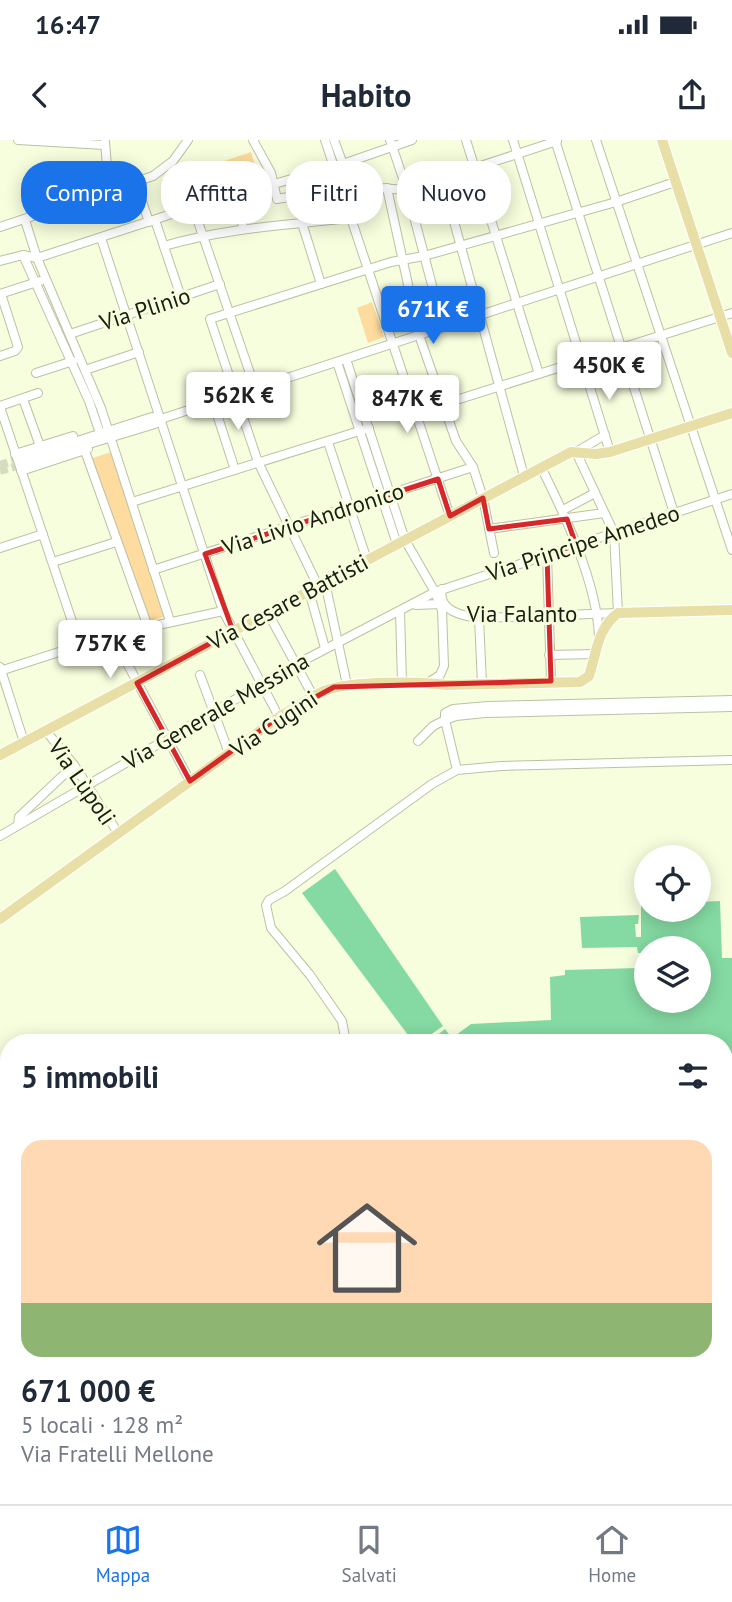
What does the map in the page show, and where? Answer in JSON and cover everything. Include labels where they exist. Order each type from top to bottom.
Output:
[{"type":"main road","points":[[662,140],[732,353]]},
{"type":"main road","points":[[576,452],[610,452],[732,413]]},
{"type":"main road","name":"Via Cesare Battisti","points":[[0,755],[541,467],[570,452],[576,452]]},
{"type":"main road","name":"Via Falanto","points":[[599,637],[605,625],[618,613],[732,610]]},
{"type":"main road","points":[[596,654],[599,637]]},
{"type":"main road","name":"Via Cugini","points":[[0,919],[279,717],[313,696],[347,685],[580,682],[589,676],[596,654]]},
{"type":"street","points":[[18,140],[105,142],[107,161]]},
{"type":"street","points":[[147,178],[173,161],[188,140]]},
{"type":"street","points":[[253,140],[274,182],[277,199],[286,197]]},
{"type":"street","points":[[325,140],[332,161]]},
{"type":"street","points":[[334,140],[343,161]]},
{"type":"street","points":[[349,161],[391,143],[412,140]]},
{"type":"street","points":[[466,140],[473,161]]},
{"type":"street","points":[[513,140],[610,452]]},
{"type":"street","points":[[596,140],[732,550]]},
{"type":"street","points":[[495,161],[557,141],[674,513]]},
{"type":"street","points":[[391,143],[397,161]]},
{"type":"street","points":[[274,182],[286,179]]},
{"type":"street","points":[[347,685],[338,644],[318,586],[258,463],[210,319],[368,270],[616,202],[675,182]]},
{"type":"street","points":[[383,188],[397,189]]},
{"type":"street","points":[[387,188],[419,335],[456,441],[473,467],[483,498],[494,553]]},
{"type":"street","points":[[147,209],[164,246],[181,297]]},
{"type":"street","points":[[0,261],[23,254],[37,258],[161,218]]},
{"type":"street","points":[[0,227],[21,221]]},
{"type":"street","points":[[26,224],[37,258],[85,370],[104,434],[132,502],[170,621]]},
{"type":"street","points":[[198,224],[254,388]]},
{"type":"street","points":[[242,224],[243,229]]},
{"type":"street","points":[[164,246],[202,235],[292,224]]},
{"type":"street","points":[[302,224],[321,284]]},
{"type":"street","points":[[352,224],[450,516]]},
{"type":"street","points":[[416,224],[443,327]]},
{"type":"street","points":[[455,224],[524,477]]},
{"type":"street","points":[[492,224],[539,374]]},
{"type":"street","points":[[24,464],[104,434],[155,424],[161,419],[254,388],[732,233]]},
{"type":"street","points":[[101,238],[223,611],[279,717]]},
{"type":"street","points":[[23,254],[71,362],[93,400]]},
{"type":"street","points":[[0,356],[15,351],[18,347],[4,315],[0,294],[46,279]]},
{"type":"street","name":"Via Plinio","points":[[70,334],[220,284]]},
{"type":"street","points":[[48,311],[58,307]]},
{"type":"street","points":[[415,412],[732,313]]},
{"type":"street","points":[[85,370],[139,352]]},
{"type":"street","points":[[36,373],[80,358]]},
{"type":"street","points":[[346,359],[390,494],[401,542]]},
{"type":"street","points":[[337,362],[381,497],[401,542]]},
{"type":"street","points":[[38,393],[0,406],[15,454],[24,464],[43,534],[80,646]]},
{"type":"street","points":[[23,399],[40,446]]},
{"type":"street","points":[[213,402],[235,470]]},
{"type":"street","points":[[132,502],[369,428]]},
{"type":"street","points":[[15,454],[87,432],[104,434]]},
{"type":"street","points":[[24,464],[85,451],[104,434]]},
{"type":"street","points":[[605,435],[576,452],[614,533],[618,613]]},
{"type":"street","points":[[328,442],[367,561]]},
{"type":"street","points":[[24,464],[97,443]]},
{"type":"street","points":[[85,451],[148,627]]},
{"type":"street","name":"Via Livio Andronico","points":[[153,570],[473,467]]},
{"type":"street","points":[[541,467],[563,510],[576,545],[598,613],[599,637]]},
{"type":"street","points":[[563,510],[595,493]]},
{"type":"street","name":"Via Principe Amedeo","points":[[439,591],[732,494]]},
{"type":"street","points":[[489,528],[604,513]]},
{"type":"street","points":[[0,548],[43,534]]},
{"type":"street","points":[[53,562],[116,542]]},
{"type":"street","name":"Via Falanto","points":[[401,542],[454,613],[479,618],[618,613]]},
{"type":"street","points":[[547,555],[551,681]]},
{"type":"street","points":[[318,586],[325,648]]},
{"type":"street","points":[[429,682],[440,675],[444,666],[443,619],[439,591]]},
{"type":"street","name":"Via Generale Messina","points":[[0,836],[296,664],[439,591]]},
{"type":"street","points":[[411,606],[440,604]]},
{"type":"street","points":[[24,742],[0,670],[112,635],[223,611]]},
{"type":"street","points":[[400,611],[402,683]]},
{"type":"street","points":[[268,613],[313,696]]},
{"type":"street","points":[[443,619],[454,613]]},
{"type":"street","points":[[479,618],[482,684]]},
{"type":"street","points":[[112,635],[190,781]]},
{"type":"street","points":[[549,655],[596,654]]},
{"type":"street","points":[[200,675],[229,753]]},
{"type":"street","points":[[457,770],[445,720],[445,713],[453,709],[732,699]]},
{"type":"street","points":[[418,741],[433,726],[456,716],[732,707]]},
{"type":"street","name":"Via Lùpoli","points":[[46,731],[121,831]]},
{"type":"street","points":[[344,1034],[342,1021],[310,975],[271,928],[267,905],[269,900],[432,784],[457,770],[501,766],[732,760]]},
{"type":"street","points":[[18,825],[19,817],[74,765]]},
{"type":"highlighted area","points":[[438,479],[450,516],[483,498],[489,529],[567,519],[576,545],[547,555],[551,681],[334,687],[279,717],[190,781],[137,683],[233,631],[205,554]]},
{"type":"shaded area","points":[[251,152],[254,161],[224,161]]},
{"type":"shaded area","points":[[372,302],[384,337],[368,343],[357,308]]},
{"type":"shaded area","points":[[111,452],[166,616],[148,622],[90,459]]},
{"type":"shaded area","points":[[335,869],[443,1026],[432,1034],[407,1034],[302,893]]},
{"type":"shaded area","points":[[711,901],[720,901],[722,958],[732,958],[732,1034],[457,1034],[471,1024],[551,1020],[550,977],[565,975],[565,970],[634,968],[634,1013],[711,1013],[711,936],[641,936],[641,922],[711,922]]},
{"type":"shaded area","points":[[634,915],[634,922],[638,922],[635,924],[634,947],[582,948],[580,917]]},
{"type":"tunnel","points":[[0,465],[22,458]]},
{"type":"tunnel","points":[[0,471],[24,464]]}]
